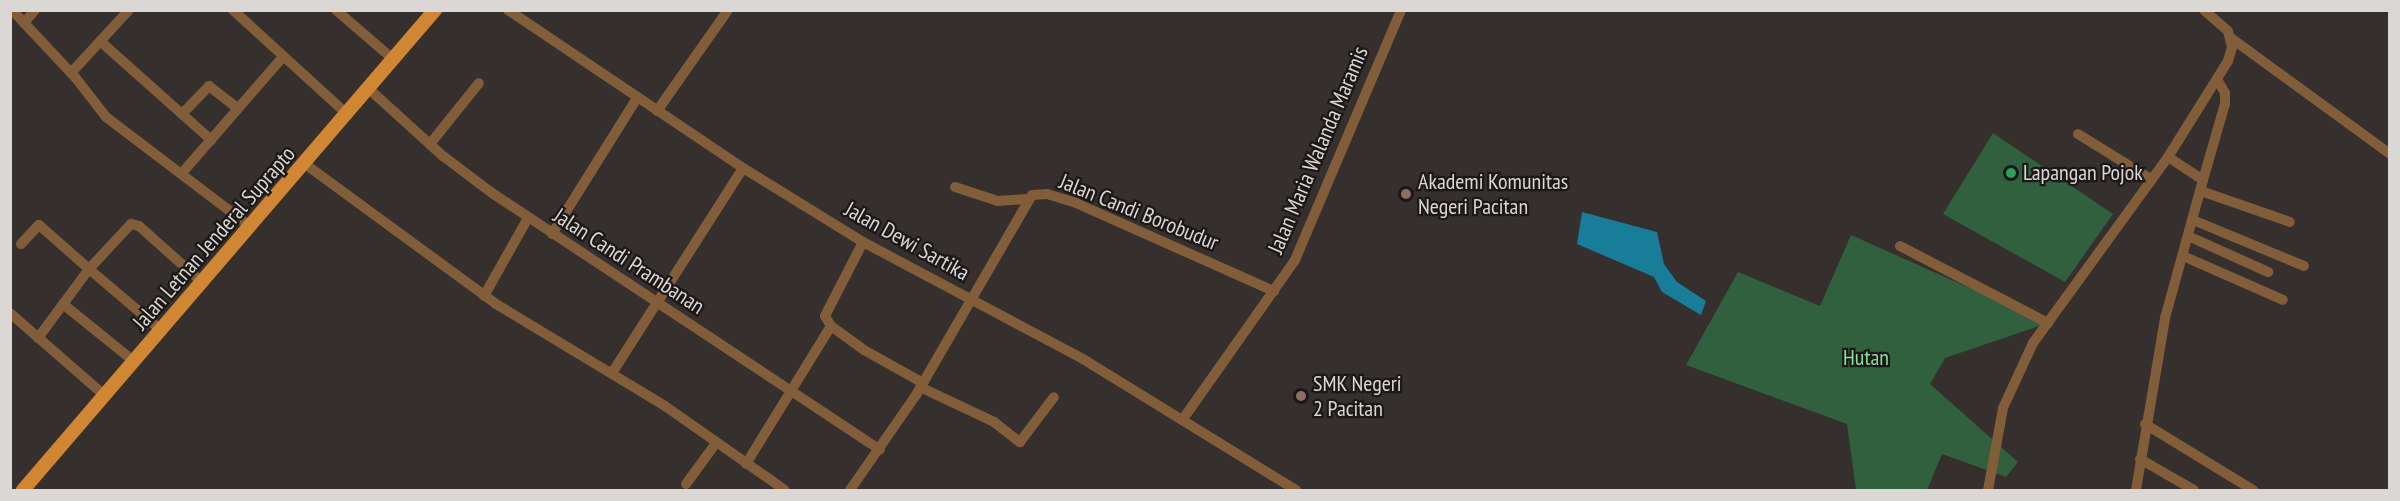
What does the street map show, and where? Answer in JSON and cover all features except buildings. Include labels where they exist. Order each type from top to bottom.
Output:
[{"type":"main road","name":"Jalan Letnan Jenderal Suprapto","points":[[22,490],[98,390],[135,362],[305,164],[342,109],[369,89],[435,10]]},
{"type":"street","points":[[12,10],[70,73],[106,117],[251,227]]},
{"type":"street","points":[[24,23],[35,10]]},
{"type":"street","points":[[70,73],[129,10]]},
{"type":"street","points":[[233,10],[342,109]]},
{"type":"street","points":[[336,10],[394,60]]},
{"type":"street","name":"Jalan Dewi Sartika","points":[[508,10],[743,168],[864,242],[971,298],[1183,419],[1296,490]]},
{"type":"street","points":[[657,111],[728,10]]},
{"type":"street","name":"Jalan Maria Walanda Maramis","points":[[1183,419],[1274,291],[1312,225],[1401,10]]},
{"type":"street","points":[[2204,10],[2222,24],[2231,38],[2390,154]]},
{"type":"street","points":[[1988,490],[1994,448],[2012,383],[2048,323],[2168,157],[2228,61],[2231,38]]},
{"type":"street","points":[[100,41],[211,140]]},
{"type":"street","points":[[182,173],[283,57]]},
{"type":"street","points":[[2136,490],[2145,424],[2165,318],[2225,104],[2225,93],[2217,79]]},
{"type":"street","points":[[430,144],[479,83]]},
{"type":"street","points":[[182,114],[209,86],[238,109]]},
{"type":"street","name":"Jalan Candi Prambanan","points":[[369,89],[430,144],[528,218],[880,450]]},
{"type":"street","points":[[552,234],[637,98]]},
{"type":"street","points":[[2078,134],[2151,179]]},
{"type":"street","points":[[2168,157],[2202,185],[2290,222]]},
{"type":"street","points":[[305,164],[484,296],[612,373],[785,490]]},
{"type":"street","points":[[612,373],[743,168]]},
{"type":"street","points":[[956,187],[998,201],[1027,199]]},
{"type":"street","name":"Jalan Candi Borobudur","points":[[850,490],[880,450],[921,385],[1027,199],[1037,193],[1076,203],[1274,291]]},
{"type":"street","points":[[484,296],[528,218]]},
{"type":"street","points":[[2193,220],[2304,266]]},
{"type":"street","points":[[38,338],[89,269],[131,224],[139,226],[203,283]]},
{"type":"street","points":[[21,244],[39,225],[162,331]]},
{"type":"street","points":[[2188,236],[2268,272]]},
{"type":"street","points":[[864,242],[829,304],[825,316],[831,326],[921,385],[994,422],[1020,442],[1054,397]]},
{"type":"street","points":[[1900,246],[2048,323]]},
{"type":"street","points":[[2183,256],[2283,300]]},
{"type":"street","points":[[63,304],[135,362]]},
{"type":"street","points":[[10,313],[98,390]]},
{"type":"street","points":[[746,464],[789,389],[831,326]]},
{"type":"street","points":[[2145,424],[2253,490]]},
{"type":"street","points":[[686,484],[716,443]]},
{"type":"street","points":[[2140,459],[2194,490]]},
{"type":"green space","name":"Lapangan Pojok","points":[[1993,133],[2113,214],[2065,282],[1943,214]]},
{"type":"green space","name":"Hutan","points":[[1851,235],[2048,323],[1945,358],[1930,384],[2018,462],[2006,477],[1942,454],[1927,490],[1856,490],[1847,424],[1686,365],[1738,272],[1820,306]]},
{"type":"water","points":[[1582,212],[1657,232],[1664,264],[1677,282],[1706,301],[1701,315],[1662,292],[1654,277],[1577,244]]},
{"type":"place","name":"Lapangan Pojok","points":[[2011,173]]},
{"type":"place","name":"Akademi Komunitas Negeri Pacitan","points":[[1406,194]]},
{"type":"place","name":"SMK Negeri 2 Pacitan","points":[[1301,396]]}]
